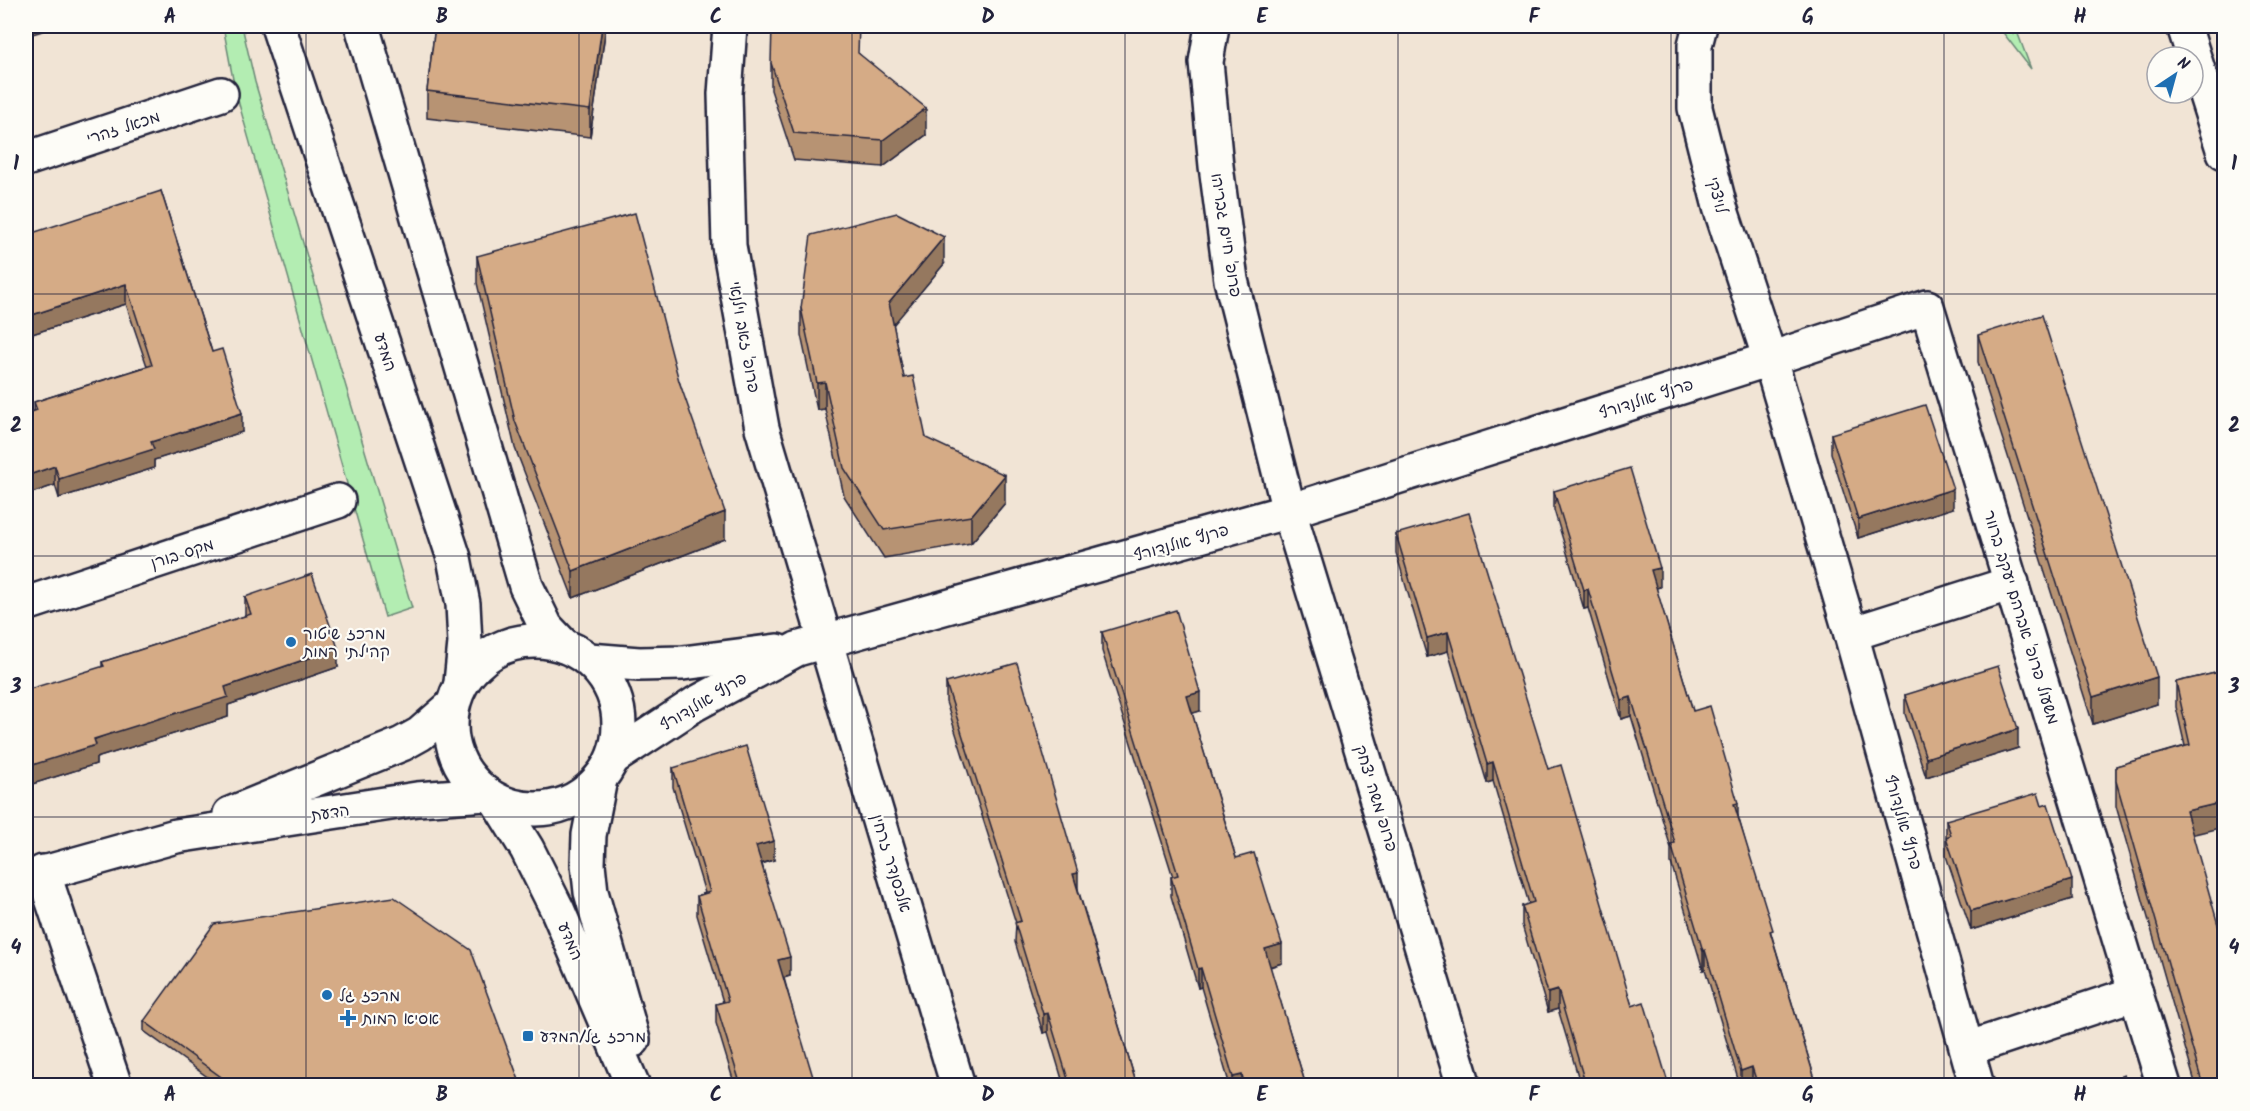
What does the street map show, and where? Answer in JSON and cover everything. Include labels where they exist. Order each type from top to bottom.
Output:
[{"type":"street","name":"המדע","points":[[279,26],[454,558],[463,604],[465,643],[456,694]]},
{"type":"street","points":[[362,26],[526,586],[546,627],[603,676],[613,695],[619,716],[618,738],[607,769],[583,795],[564,805],[542,810],[519,809],[492,798],[468,777],[455,755],[450,731],[456,694],[476,664],[494,650],[517,642],[541,640],[576,653]]},
{"type":"street","name":"פרופ' זאב וילנאי","points":[[730,26],[725,94],[729,246],[762,428],[811,644]]},
{"type":"street","name":"פרופ' חיים גבריהו","points":[[1212,26],[1206,62],[1216,166],[1231,280],[1290,511]]},
{"type":"street","name":"לויצקי","points":[[1700,26],[1695,45],[1695,108],[1720,207],[1770,359]]},
{"type":"street","points":[[2184,26],[2224,152]]},
{"type":"street","name":"מכאל זהרי","points":[[26,159],[221,94]]},
{"type":"street","name":"משעול פרופ' אברהם יעקב ברוור","points":[[1770,359],[1927,307],[2164,1086]]},
{"type":"street","name":"פרנץ אולנדורף","points":[[576,653],[639,664],[683,663],[811,644],[1290,511],[1770,359],[1851,634],[1977,1086]]},
{"type":"street","name":"מקס בורן","points":[[26,604],[338,501]]},
{"type":"street","name":"פרופ משה יצחק","points":[[1290,511],[1464,1086]]},
{"type":"street","points":[[1851,634],[2012,583]]},
{"type":"street","name":"פרנץ אולנדורף","points":[[607,769],[695,704],[811,644]]},
{"type":"street","name":"אלכסנדר זרחין","points":[[811,644],[958,1086]]},
{"type":"street","name":"הדעת","points":[[176,836],[402,744],[420,734],[456,694]]},
{"type":"street","name":"המדע","points":[[607,769],[589,835],[588,864],[591,892],[645,1086]]},
{"type":"street","name":"המדע","points":[[492,798],[527,849],[558,911],[633,1086]]},
{"type":"street","name":"הדעת","points":[[34,875],[176,836],[417,799],[492,798]]},
{"type":"street","points":[[34,875],[115,1086]]},
{"type":"street","points":[[1967,1049],[2136,993]]},
{"type":"green space","points":[[223,26],[242,26],[255,82],[412,608],[385,617],[235,90]]},
{"type":"green space","points":[[1998,26],[2015,26],[2031,69]]},
{"type":"building","points":[[435,26],[602,26],[590,110],[427,91]]},
{"type":"building","points":[[772,26],[859,26],[858,53],[926,108],[883,140],[794,133],[771,63]]},
{"type":"building","points":[[161,191],[212,352],[222,349],[242,413],[151,442],[154,449],[59,479],[55,466],[26,476],[26,414],[37,410],[34,402],[152,365],[126,284],[26,317],[26,235]]},
{"type":"building","points":[[635,213],[679,381],[725,512],[573,571],[515,421],[477,256]]},
{"type":"building","points":[[897,213],[944,237],[889,303],[904,378],[913,376],[926,438],[1005,475],[971,516],[884,530],[844,468],[825,382],[817,383],[801,308],[811,235]]},
{"type":"building","points":[[2042,315],[2157,677],[2093,697],[1978,335]]},
{"type":"building","points":[[1925,405],[1953,489],[1858,519],[1831,434]]},
{"type":"building","points":[[1630,468],[1660,568],[1651,570],[1693,711],[1710,706],[1738,803],[1734,804],[1773,930],[1770,931],[1817,1086],[1758,1086],[1752,1067],[1741,1071],[1671,844],[1675,843],[1631,697],[1621,700],[1588,589],[1584,590],[1554,491]]},
{"type":"building","points":[[1469,513],[1548,769],[1561,765],[1632,1006],[1644,1002],[1669,1086],[1586,1086],[1558,990],[1548,993],[1522,906],[1534,902],[1493,762],[1487,764],[1448,632],[1427,638],[1396,534]]},
{"type":"building","points":[[312,574],[338,648],[225,687],[228,697],[94,739],[96,745],[26,767],[26,690],[104,666],[102,662],[251,614],[245,597]]},
{"type":"building","points":[[1176,610],[1200,692],[1187,696],[1236,858],[1254,853],[1282,944],[1265,949],[1306,1086],[1245,1086],[1242,1075],[1233,1077],[1171,877],[1178,875],[1102,632]]},
{"type":"building","points":[[1017,663],[1078,873],[1073,874],[1137,1086],[1070,1086],[1048,1013],[1043,1014],[1015,923],[1021,921],[946,683]]},
{"type":"building","points":[[1998,666],[2018,729],[1926,758],[1905,695]]},
{"type":"building","points":[[2224,671],[2224,802],[2186,811],[2224,946],[2224,1086],[2203,1086],[2116,781],[2116,766],[2190,745],[2176,682]]},
{"type":"building","points":[[746,746],[774,841],[756,846],[790,957],[778,960],[813,1077],[810,1078],[812,1086],[741,1086],[716,1004],[728,1001],[697,896],[710,892],[673,768]]},
{"type":"building","points":[[2038,793],[2042,806],[2048,804],[2072,880],[1971,911],[1946,837],[1951,835],[1946,820]]},
{"type":"building","name":"מרכז גל","points":[[394,897],[471,950],[519,1080],[516,1086],[226,1086],[228,1082],[144,1021],[214,924]]},
{"type":"building","points":[[2124,1075],[2128,1086],[2091,1086]]},
{"type":"place","name":"מרכז שיטור קהילתי רמות","points":[[291,642]]},
{"type":"place","name":"מרכז גל","points":[[327,995]]},
{"type":"place","name":"אסיא רמות","points":[[348,1018]]},
{"type":"place","name":"מרכז גל/המדע","points":[[528,1036]]}]
